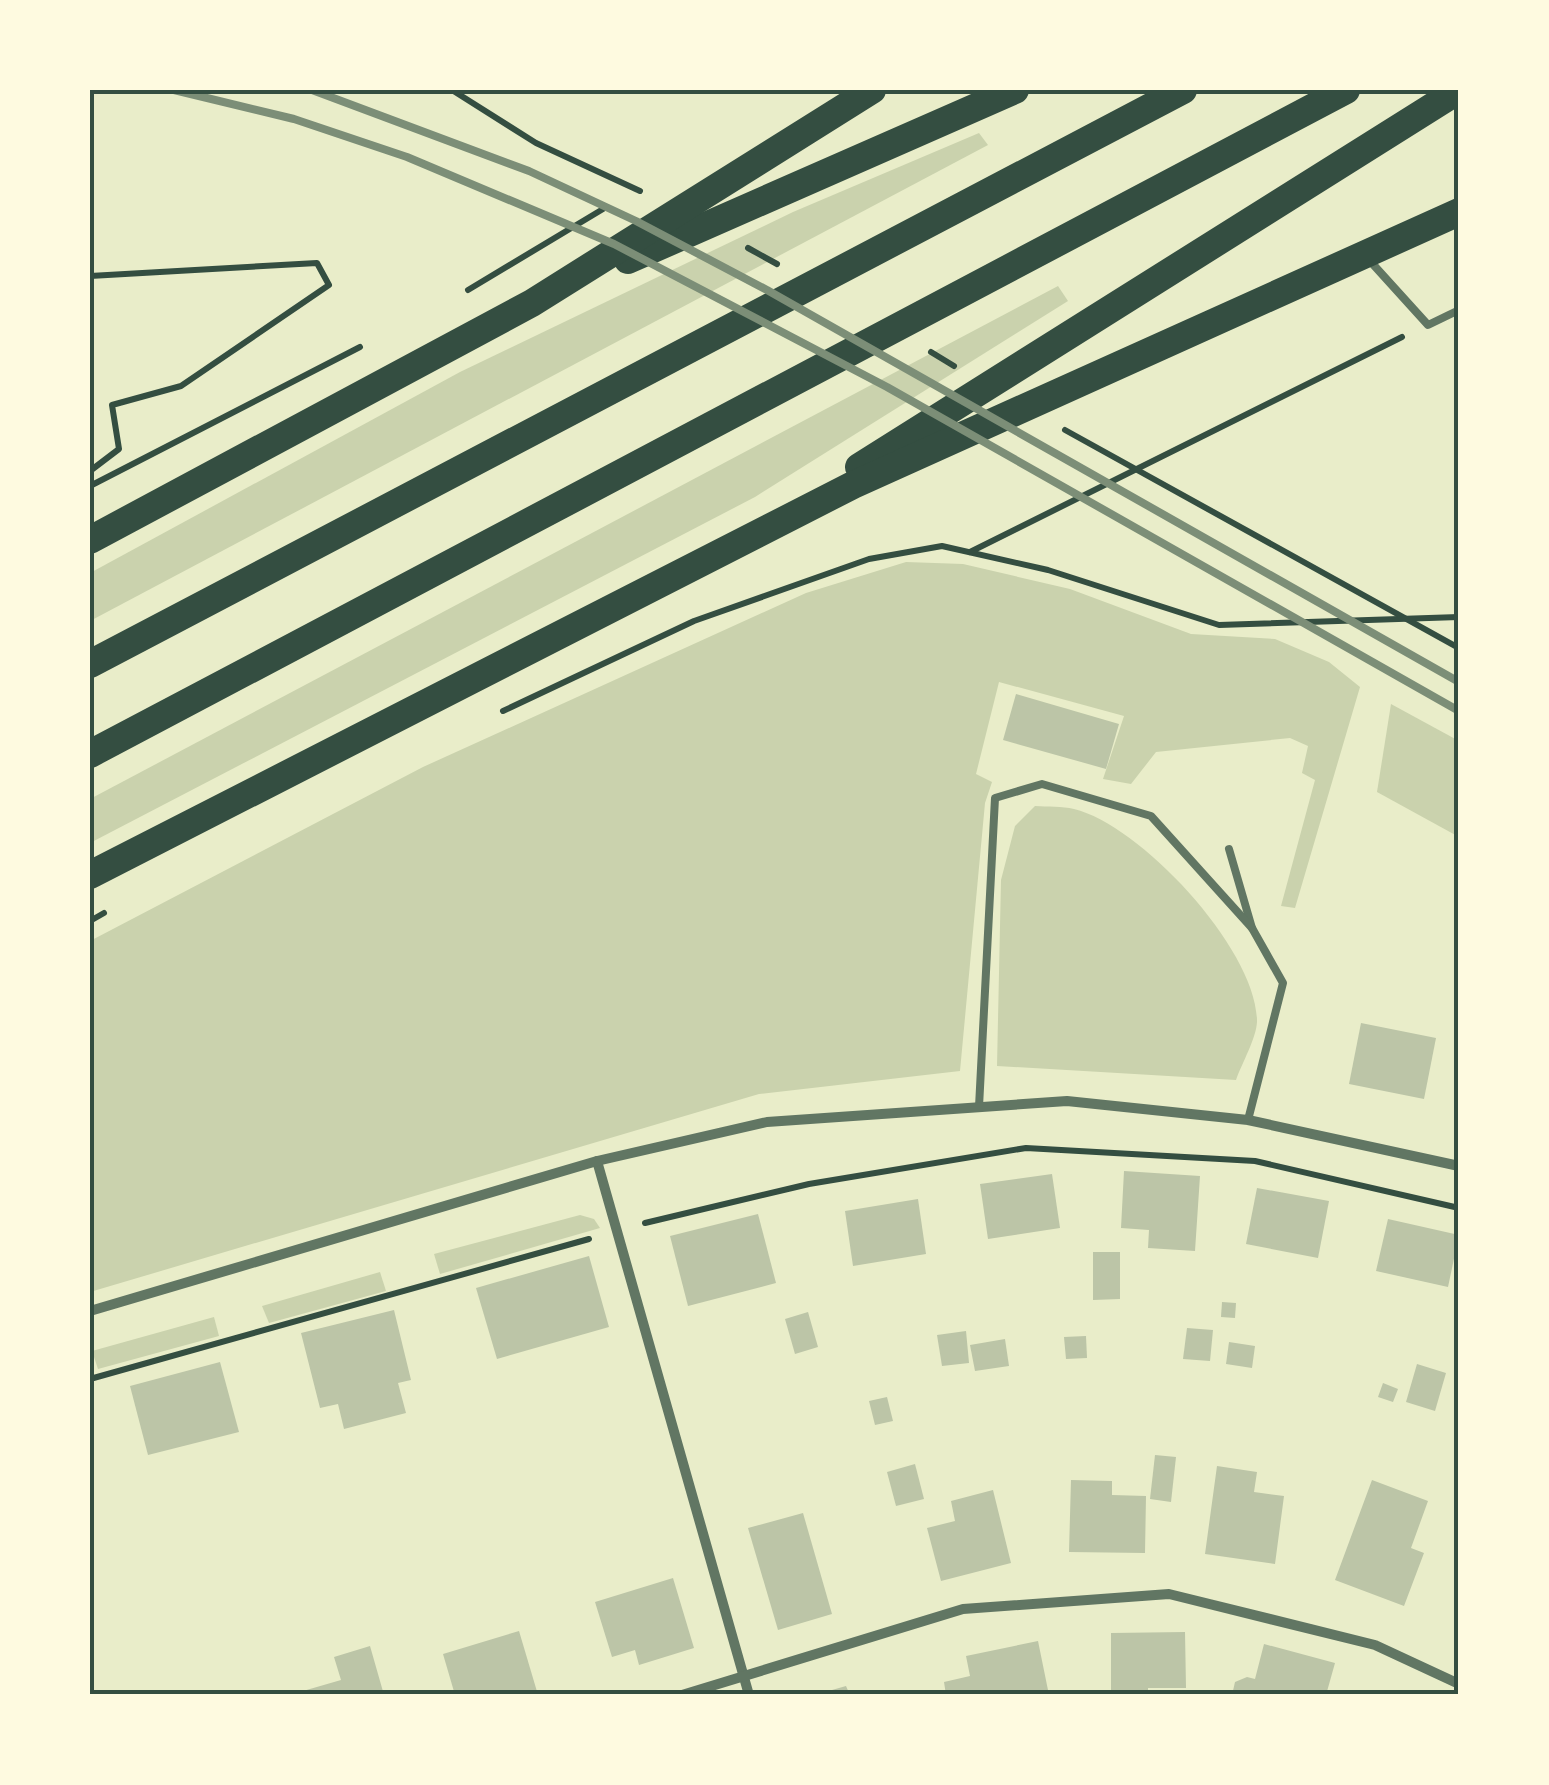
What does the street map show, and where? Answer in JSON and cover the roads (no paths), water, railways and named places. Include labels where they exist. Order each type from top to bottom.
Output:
[{"type":"highway","points":[[90,540],[532,303],[872,90]]},
{"type":"highway","points":[[532,303],[1016,90]]},
{"type":"highway","points":[[90,664],[1183,90]]},
{"type":"highway","points":[[90,754],[1346,90]]},
{"type":"highway","points":[[743,540],[1459,90]]},
{"type":"highway","points":[[90,875],[852,485],[1459,212]]},
{"type":"street","points":[[90,1310],[597,1161],[767,1122],[1068,1101],[1248,1120],[1459,1166]]},
{"type":"street","points":[[597,1161],[749,1695]]},
{"type":"street","points":[[682,1695],[963,1610],[1170,1594],[1376,1645],[1459,1684]]},
{"type":"lane","points":[[1364,254],[1428,324],[1459,310]]},
{"type":"lane","points":[[978,1107],[996,798],[1042,784],[1151,816],[1252,928],[1283,982],[1248,1120]]},
{"type":"lane","points":[[1229,849],[1252,928]]},
{"type":"railway","points":[[174,90],[294,119],[407,157],[614,244],[887,387],[1459,711]]},
{"type":"railway","points":[[312,90],[529,171],[636,221],[767,290],[1459,682]]}]
